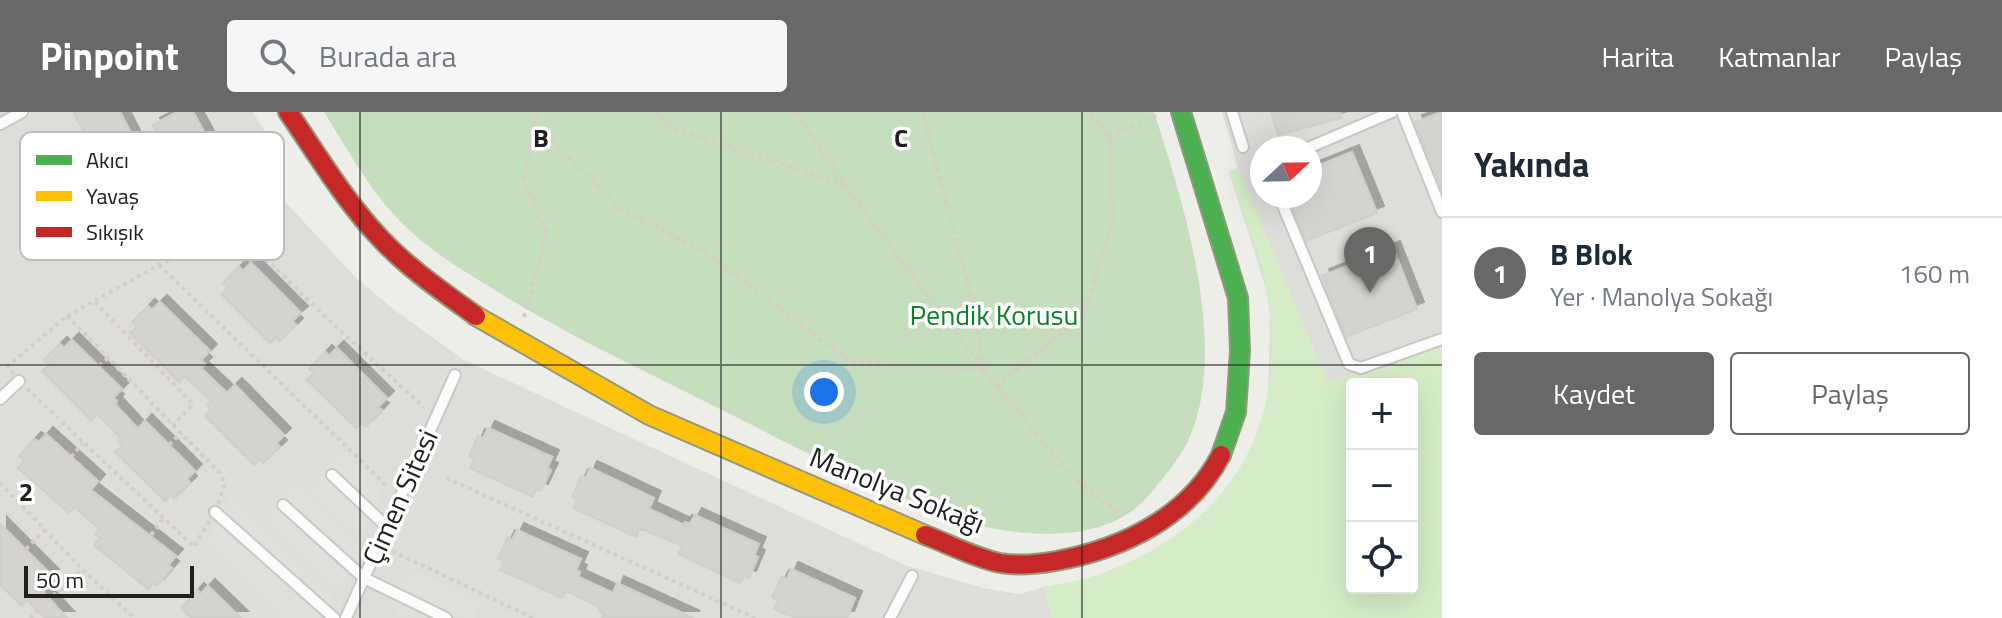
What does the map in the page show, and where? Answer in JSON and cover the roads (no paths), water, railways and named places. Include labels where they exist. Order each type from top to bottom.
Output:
[{"type":"street","name":"Manolya Sokağı","points":[[288,112],[352,205],[381,239],[431,283],[485,322],[649,415],[916,531],[1001,563],[1042,563],[1081,556],[1145,532],[1193,495],[1220,458],[1236,412],[1240,351],[1238,298],[1181,112]]},
{"type":"lane","points":[[0,124],[22,112]]},
{"type":"lane","points":[[1232,112],[1243,147]]},
{"type":"lane","points":[[1322,142],[1392,112]]},
{"type":"lane","points":[[1402,112],[1442,212]]},
{"type":"lane","points":[[1284,208],[1349,364],[1361,368],[1442,339]]},
{"type":"lane","name":"Çimen Sitesi","points":[[346,618],[455,375]]},
{"type":"lane","points":[[0,399],[19,381]]},
{"type":"lane","points":[[332,475],[387,527]]},
{"type":"lane","points":[[283,505],[364,578],[446,618]]},
{"type":"lane","points":[[215,512],[334,618]]},
{"type":"lane","points":[[890,618],[912,576]]},
{"type":"place","name":"B Blok","points":[[1370,293]]},
{"type":"park label","name":"Pendik Korusu","points":[[994,315]]}]
